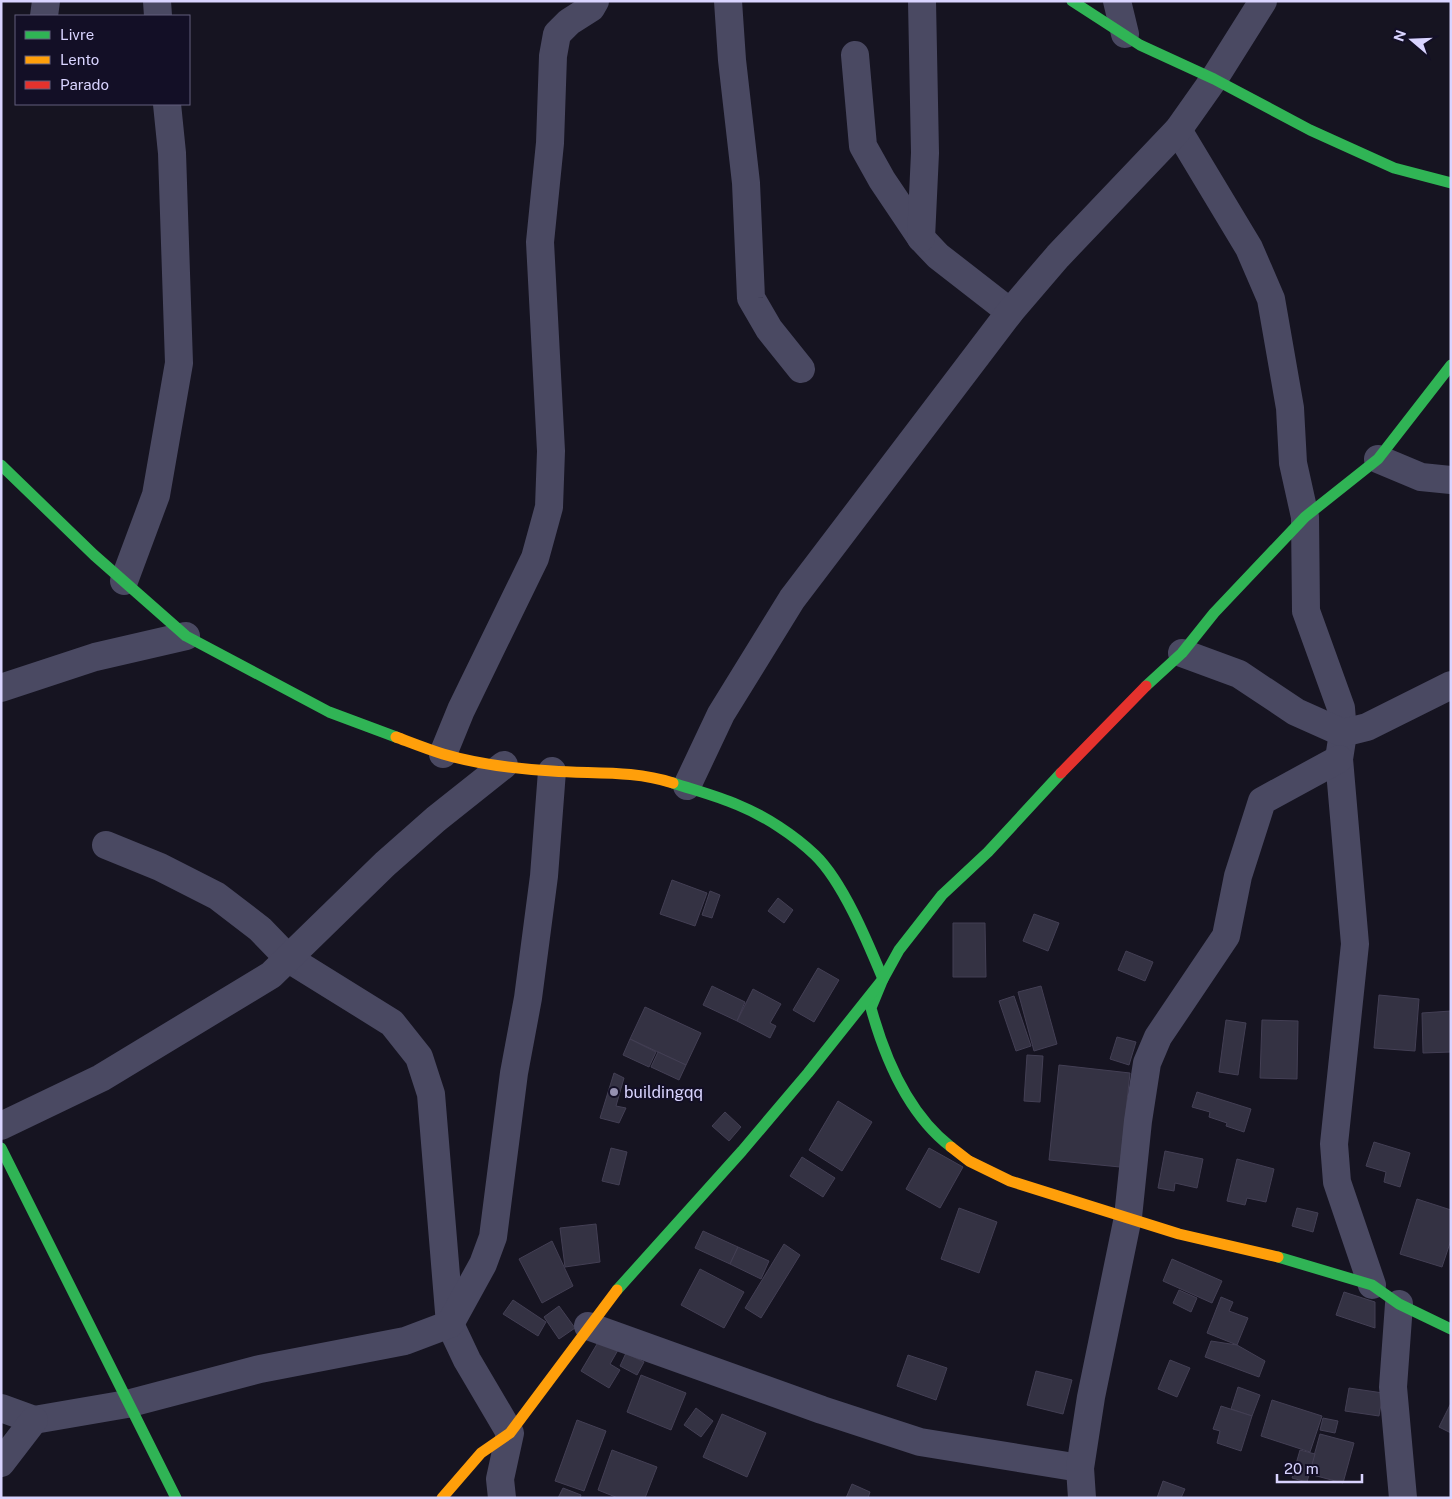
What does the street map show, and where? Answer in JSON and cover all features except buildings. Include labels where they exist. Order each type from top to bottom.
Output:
[{"type":"street","points":[[44,15],[46,1]]},
{"type":"street","points":[[157,1],[158,15]]},
{"type":"street","points":[[444,754],[461,710],[535,558],[549,507],[551,451],[540,242],[550,143],[553,56],[557,34],[591,8],[595,1]]},
{"type":"street","points":[[728,1],[732,60],[746,183],[751,298],[769,329],[801,369]]},
{"type":"street","points":[[922,1],[925,153],[922,238]]},
{"type":"street","points":[[1072,1],[1140,45],[1214,79],[1310,130],[1394,168],[1451,183]]},
{"type":"street","points":[[1117,1],[1124,34]]},
{"type":"street","points":[[687,786],[721,714],[792,599],[1010,312],[1058,256],[1178,130],[1214,79],[1263,1]]},
{"type":"street","points":[[855,55],[863,146],[882,180],[922,238],[938,256],[1010,312]]},
{"type":"street","points":[[124,581],[156,495],[178,362],[172,153],[167,105]]},
{"type":"street","points":[[1178,130],[1249,248],[1271,299],[1290,408],[1293,463],[1305,517],[1306,611],[1341,708],[1341,746],[1355,944],[1334,1144],[1337,1182],[1372,1285]]},
{"type":"street","points":[[1451,365],[1378,459],[1305,517],[1214,613],[1182,652],[1130,701],[988,852],[942,895],[899,950],[883,979],[871,1008],[893,1074],[935,1135],[969,1160],[1010,1181],[1179,1234],[1299,1262],[1372,1285],[1399,1304],[1451,1329]]},
{"type":"street","points":[[1378,459],[1421,477],[1451,480]]},
{"type":"street","points":[[1,465],[124,581],[186,636],[329,712],[444,754],[504,766],[552,771],[607,770],[661,779],[687,786],[739,805],[784,830],[816,856],[834,881],[864,933],[883,979]]},
{"type":"street","points":[[1,688],[95,657],[186,636]]},
{"type":"street","points":[[1182,652],[1239,674],[1296,712],[1341,746]]},
{"type":"street","points":[[1082,1498],[1080,1468],[1091,1397],[1128,1217],[1138,1121],[1147,1063],[1158,1037],[1226,936],[1240,868],[1262,800],[1366,727],[1451,685]]},
{"type":"street","points":[[1,1126],[101,1078],[271,975],[385,864],[436,819],[504,766]]},
{"type":"street","points":[[1,1408],[34,1420],[128,1404],[260,1368],[405,1341],[450,1324],[484,1264],[493,1237],[514,1073],[528,998],[544,876],[552,771]]},
{"type":"street","points":[[106,845],[160,867],[217,896],[260,929],[289,959],[392,1023],[418,1057],[431,1094],[450,1324],[467,1360],[510,1433],[500,1479],[502,1498]]},
{"type":"street","points":[[442,1498],[481,1453],[510,1433],[562,1366],[588,1326],[678,1219],[754,1137],[883,979]]},
{"type":"street","points":[[1,1148],[176,1498]]},
{"type":"street","points":[[1399,1304],[1393,1388],[1403,1498]]},
{"type":"street","points":[[588,1326],[822,1410],[920,1442],[1080,1468]]},
{"type":"street","points":[[1,1463],[34,1420]]},
{"type":"traffic: fast","points":[[1072,1],[1140,45],[1214,79],[1310,130],[1394,168],[1451,183]]},
{"type":"traffic: fast","points":[[1146,686],[1182,653],[1214,613],[1305,517],[1378,459],[1451,365]]},
{"type":"traffic: fast","points":[[1,465],[94,555],[186,636],[329,712],[396,737]]},
{"type":"traffic: fast","points":[[617,1290],[742,1151],[808,1073],[883,979],[899,950],[942,895],[988,852],[1061,773]]},
{"type":"traffic: fast","points":[[673,783],[738,805],[758,815],[798,840],[825,867],[854,914],[883,979],[871,1008],[891,1066],[910,1102],[922,1119],[951,1147]]},
{"type":"traffic: fast","points":[[1,1148],[176,1498]]},
{"type":"traffic: fast","points":[[1278,1257],[1372,1285],[1399,1304],[1451,1329]]},
{"type":"traffic: slow","points":[[396,737],[456,758],[483,763],[539,770],[628,774],[673,783]]},
{"type":"traffic: slow","points":[[951,1147],[969,1161],[1010,1181],[1179,1234],[1278,1257]]},
{"type":"traffic: slow","points":[[442,1498],[481,1453],[510,1433],[617,1290]]},
{"type":"traffic: jam","points":[[1061,773],[1146,686]]},
{"type":"place","name":"buildingqq","points":[[614,1092]]}]
